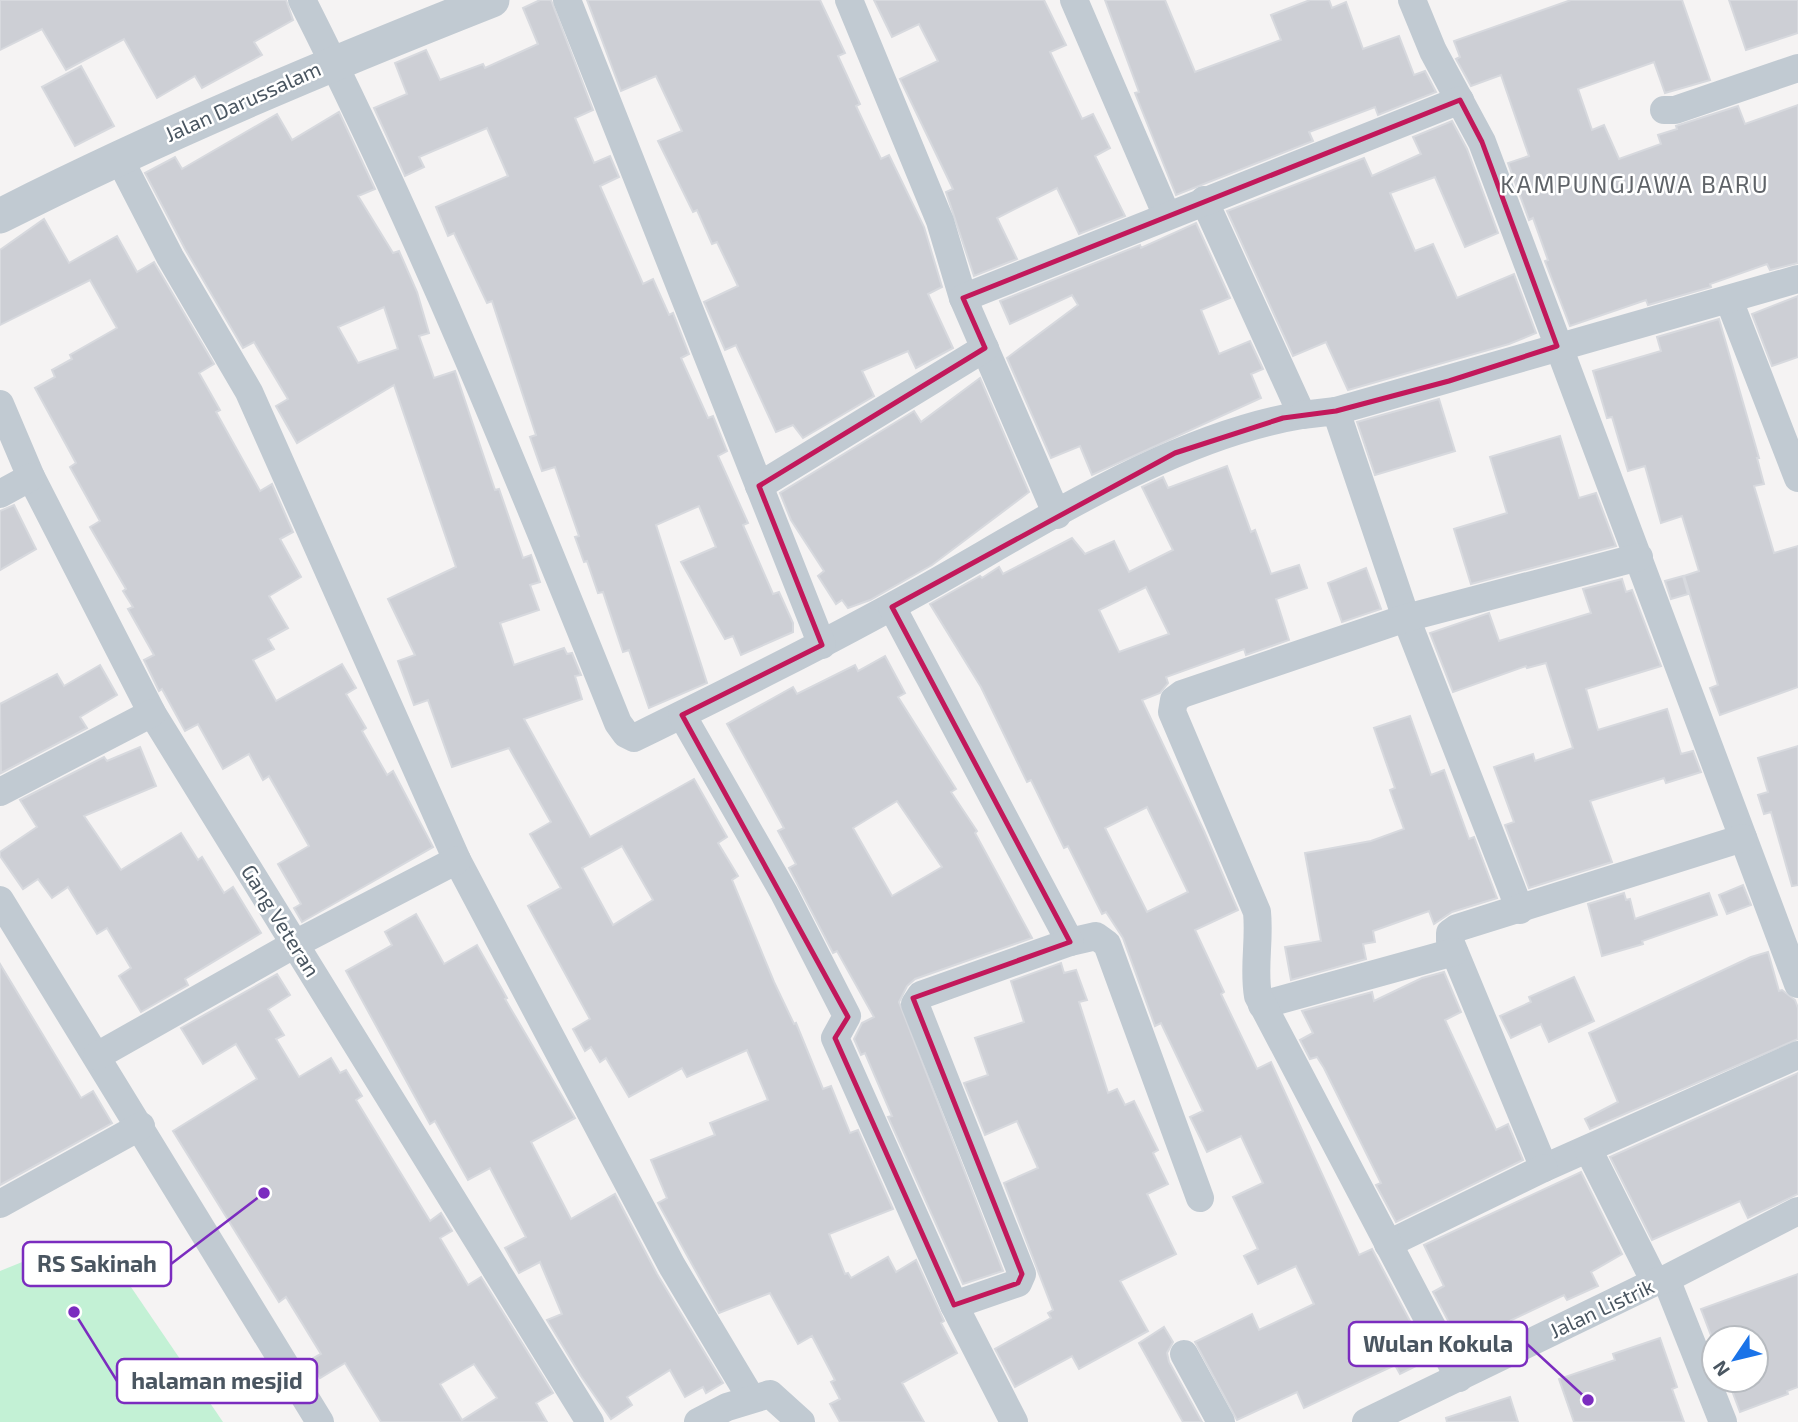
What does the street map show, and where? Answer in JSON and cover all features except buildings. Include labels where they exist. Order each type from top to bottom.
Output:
[{"type":"street","points":[[302,0],[480,384],[618,723],[626,734],[635,738],[822,645],[1057,514],[1175,453],[1283,418],[1336,411],[1450,381],[1558,346],[1798,279]]},
{"type":"street","name":"Jalan Darussalam","points":[[0,216],[118,156],[333,62],[492,0]]},
{"type":"street","points":[[567,0],[822,645]]},
{"type":"street","points":[[849,0],[940,221],[964,298],[1057,514]]},
{"type":"street","points":[[1074,0],[1167,216]]},
{"type":"street","points":[[1412,0],[1433,51],[1482,142],[1798,984]]},
{"type":"street","points":[[1664,110],[1675,110],[1798,68]]},
{"type":"street","points":[[964,298],[1460,100]]},
{"type":"street","points":[[118,156],[170,257],[249,392],[457,860],[672,1266],[751,1398]]},
{"type":"street","points":[[1204,200],[1302,415]]},
{"type":"street","points":[[1729,300],[1798,478]]},
{"type":"street","points":[[759,486],[985,348]]},
{"type":"street","name":"Gang Veteran","points":[[0,404],[31,477],[152,713],[590,1422]]},
{"type":"street","points":[[1336,411],[1406,618],[1520,910]]},
{"type":"street","points":[[0,494],[31,477]]},
{"type":"street","points":[[1459,1378],[1262,1005],[1254,979],[1260,939],[1257,912],[1172,712],[1174,700],[1182,694],[1406,618],[1639,557]]},
{"type":"street","points":[[892,607],[1070,942]]},
{"type":"street","points":[[0,792],[152,713]]},
{"type":"street","points":[[682,715],[784,893],[847,1016],[835,1038],[954,1305],[1014,1422]]},
{"type":"street","points":[[1544,1168],[1454,952],[1450,933],[1457,928],[1743,838]]},
{"type":"street","points":[[97,1056],[295,944],[457,860]]},
{"type":"street","points":[[0,900],[320,1422]]},
{"type":"street","points":[[954,1305],[1018,1283],[1022,1274],[915,1004],[921,995],[1070,942],[1096,936],[1107,944],[1200,1198]]},
{"type":"street","points":[[1262,1005],[1454,952]]},
{"type":"street","points":[[1388,1244],[1544,1168],[1798,1055]]},
{"type":"street","points":[[0,1204],[141,1126]]},
{"type":"street","points":[[1588,1149],[1660,1281],[1723,1422]]},
{"type":"street","name":"Jalan Listrik","points":[[1375,1420],[1798,1212]]},
{"type":"street","points":[[1184,1354],[1221,1422]]},
{"type":"street","points":[[698,1422],[751,1398],[770,1394],[801,1422]]},
{"type":"highlighted area","points":[[1460,100],[1482,142],[1557,346],[1449,381],[1336,411],[1283,418],[1175,453],[892,607],[1070,942],[913,998],[1022,1274],[1018,1283],[954,1305],[835,1038],[848,1017],[682,715],[822,645],[759,486],[985,348],[963,298]]},
{"type":"green space","points":[[37,1256],[118,1268],[223,1422],[0,1422],[0,1271]]},
{"type":"place","name":"RS Sakinah","points":[[264,1193]]},
{"type":"place","name":"halaman mesjid","points":[[74,1312]]},
{"type":"place","name":"Wulan Kokula","points":[[1588,1400]]},
{"type":"district","name":"KAMPUNGJAWA BARU","points":[[1635,185]]}]
